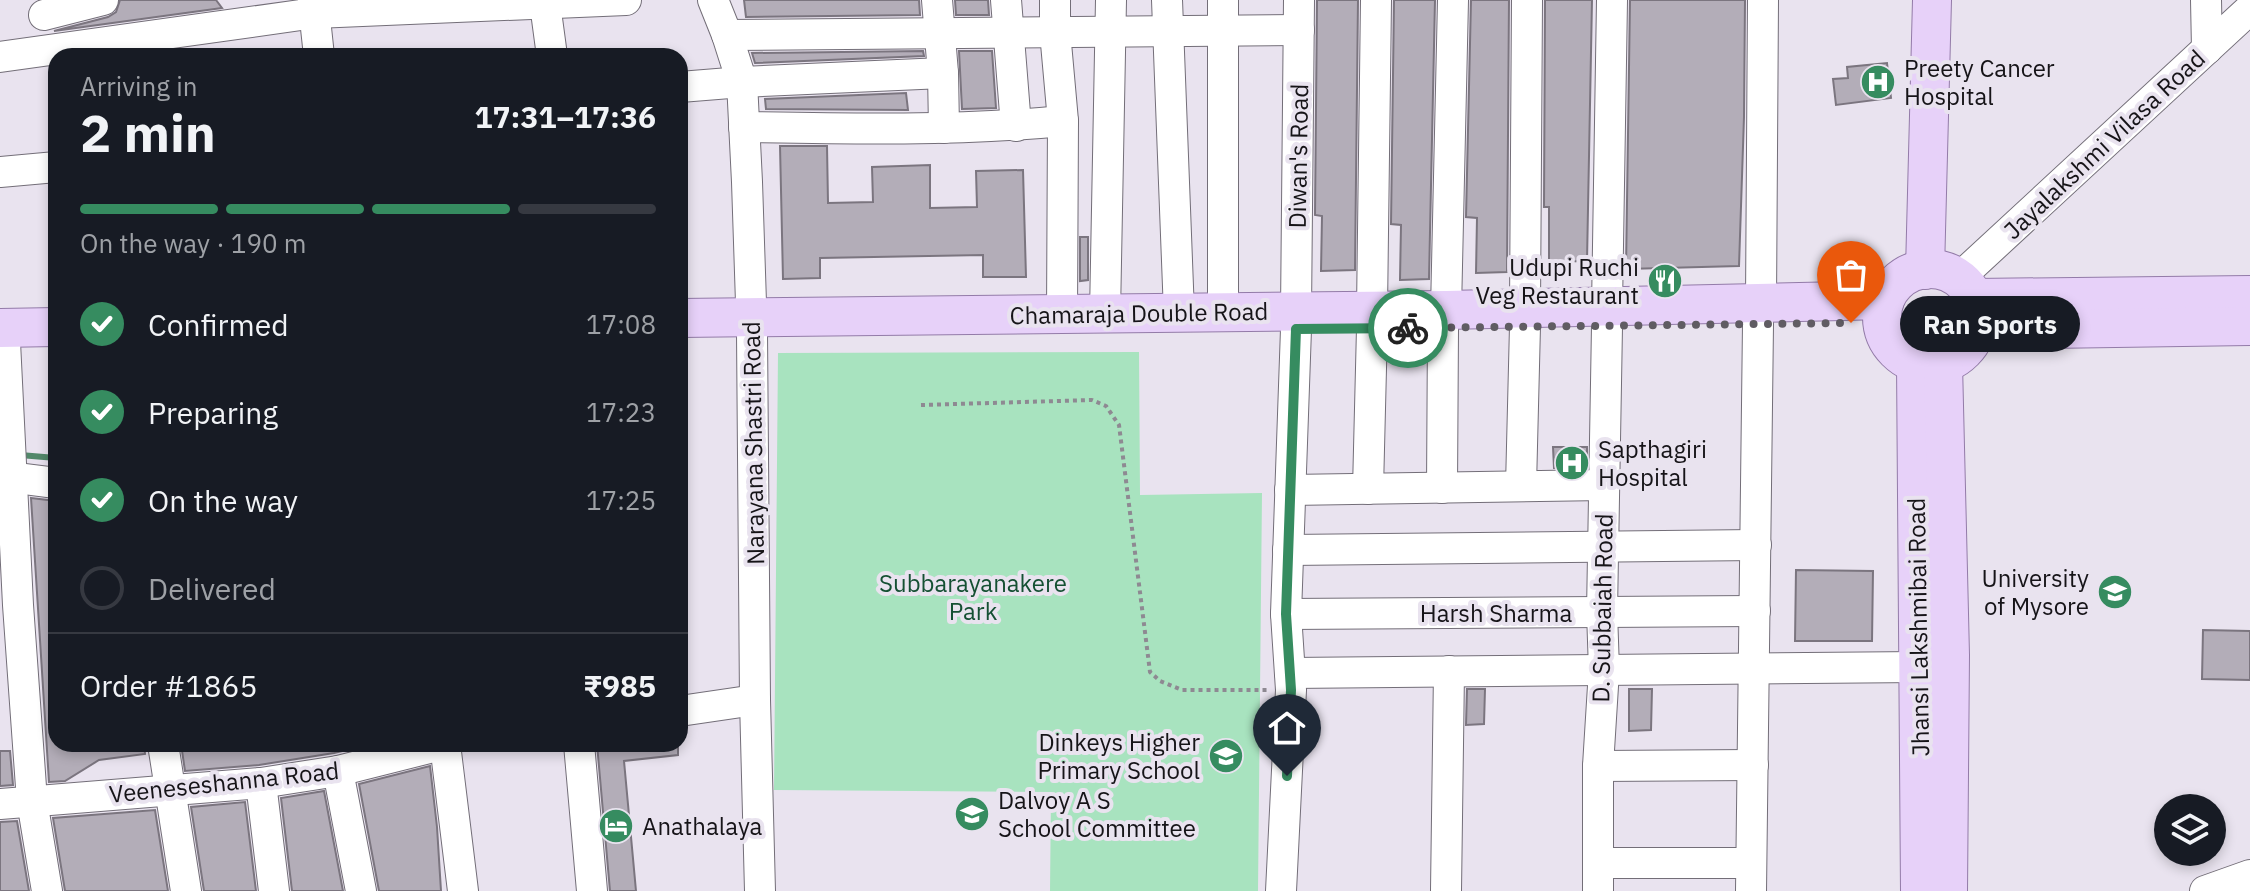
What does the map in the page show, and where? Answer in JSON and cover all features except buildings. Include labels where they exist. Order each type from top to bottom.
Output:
[{"type":"main road","points":[[1932,0],[1959,294],[1970,345],[1958,357],[1930,363],[1903,357],[1893,348],[1886,336],[1884,311],[1892,288],[1913,273],[1959,294],[2250,326]]},
{"type":"main road","points":[[1959,294],[2250,295]]},
{"type":"main road","name":"Chamaraja Double Road","points":[[688,319],[752,325],[1444,319],[1884,311]]},
{"type":"main road","name":"Chamaraja Double Road","points":[[688,333],[752,325],[1105,314],[1223,313],[1296,320]]},
{"type":"main road","points":[[2,337],[48,328]]},
{"type":"main road","points":[[2,337],[48,340]]},
{"type":"main road","name":"Jhansi Lakshmibai Road","points":[[1920,891],[1919,667],[1930,363]]},
{"type":"main road","name":"Jhansi Lakshmibai Road","points":[[1930,363],[1950,655],[1948,891]]},
{"type":"street","points":[[51,48],[43,7],[103,0]]},
{"type":"street","points":[[66,48],[238,11],[314,6],[545,4],[626,0]]},
{"type":"street","name":"Narayana Shastri Road","points":[[713,0],[742,82],[752,325],[760,891]]},
{"type":"street","points":[[937,0],[944,128]]},
{"type":"street","points":[[1006,0],[1016,126]]},
{"type":"street","points":[[1055,0],[1063,121],[1062,315]]},
{"type":"street","points":[[1105,314],[1111,0]]},
{"type":"street","points":[[1167,0],[1179,313]]},
{"type":"street","points":[[1223,0],[1223,313]]},
{"type":"street","name":"Diwan's Road","points":[[1281,891],[1290,681],[1286,614],[1296,320],[1299,0]]},
{"type":"street","points":[[1368,489],[1376,0]]},
{"type":"street","points":[[1442,488],[1453,0]]},
{"type":"street","points":[[1521,486],[1527,0]]},
{"type":"street","name":"D. Subbaiah Road","points":[[1598,877],[1598,766],[1604,670],[1602,612],[1612,0]]},
{"type":"street","points":[[1598,877],[1751,877],[1763,0]]},
{"type":"street","points":[[2206,0],[2207,49]]},
{"type":"street","points":[[545,4],[551,48]]},
{"type":"street","points":[[314,6],[318,48]]},
{"type":"street","name":"Jayalakshmi Vilasa Road","points":[[1959,294],[2250,9]]},
{"type":"street","points":[[727,35],[1299,30]]},
{"type":"street","points":[[0,57],[48,49]]},
{"type":"street","points":[[688,86],[943,73]]},
{"type":"street","points":[[744,127],[944,128],[1063,121]]},
{"type":"street","points":[[0,172],[48,168]]},
{"type":"street","points":[[2,337],[6,476],[32,801],[47,891]]},
{"type":"street","points":[[6,476],[48,482]]},
{"type":"street","points":[[1290,490],[1604,485]]},
{"type":"street","points":[[1288,550],[1756,545]]},
{"type":"street","name":"Harsh Sharma","points":[[1286,614],[1755,611]]},
{"type":"street","points":[[1290,681],[1449,671],[1919,667]]},
{"type":"street","points":[[1446,891],[1449,671]]},
{"type":"street","points":[[688,710],[755,700]]},
{"type":"street","points":[[164,752],[186,891]]},
{"type":"street","name":"Veeneseshanna Road","points":[[0,804],[261,783],[338,771],[413,752]]},
{"type":"street","points":[[446,752],[463,891]]},
{"type":"street","points":[[580,752],[592,891]]},
{"type":"street","points":[[1598,766],[1753,765]]},
{"type":"street","points":[[338,771],[361,891]]},
{"type":"street","points":[[261,783],[274,891]]},
{"type":"street","points":[[2205,891],[2250,875]]},
{"type":"path","points":[[921,405],[1092,400],[1106,406],[1119,425],[1150,672],[1160,681],[1182,690],[1290,681]]},
{"type":"green space","name":"Subbarayanakere Park","points":[[1139,352],[1140,495],[1262,493],[1258,891],[1050,891],[1051,792],[774,790],[778,353]]},
{"type":"waterway","points":[[20,455],[48,457]]},
{"type":"way so far","points":[[1408,328],[1851,323]]},
{"type":"place","name":"Preety Cancer Hospital","points":[[1878,82]]},
{"type":"place","name":"Udupi Ruchi Veg Restaurant","points":[[1665,281]]},
{"type":"place","name":"Ran Sports","points":[[1851,323]]},
{"type":"place","name":"Sapthagiri Hospital","points":[[1572,463]]},
{"type":"place","name":"University of Mysore","points":[[2115,592]]},
{"type":"place","name":"Dinkeys Higher Primary School","points":[[1226,756]]},
{"type":"place","name":"Dalvoy A S School Committee","points":[[972,814]]},
{"type":"place","name":"Anathalaya","points":[[616,826]]},
{"type":"route","points":[[1287,776],[1291,690],[1286,614],[1296,329],[1408,328]]}]
